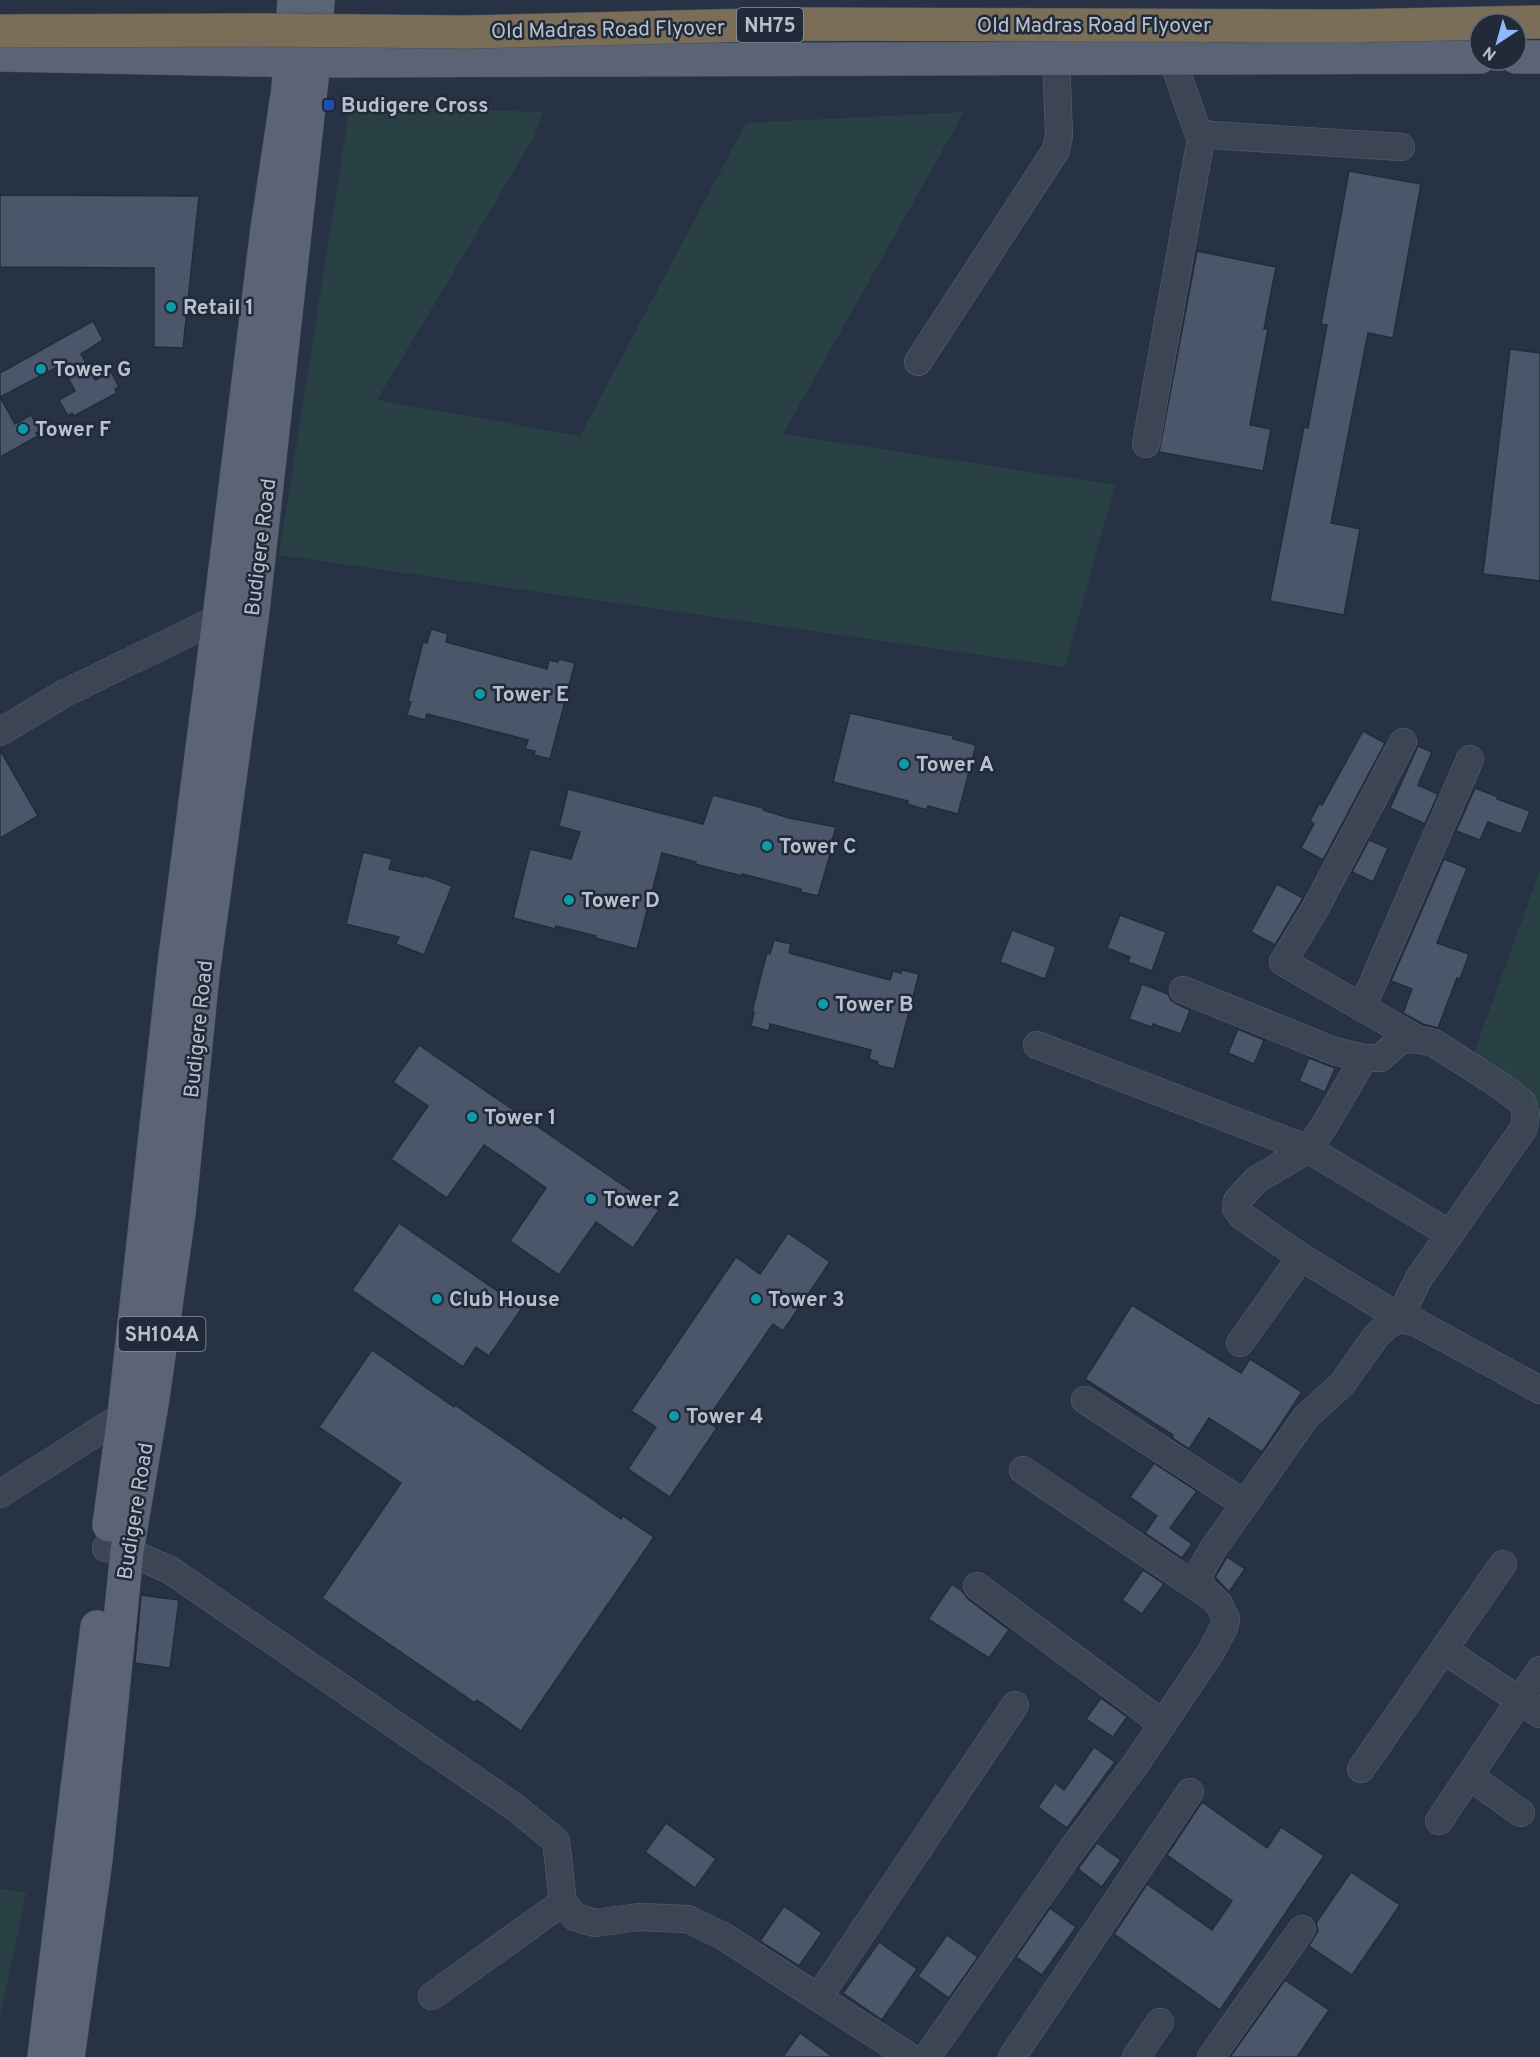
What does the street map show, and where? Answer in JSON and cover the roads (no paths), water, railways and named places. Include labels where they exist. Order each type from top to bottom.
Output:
[{"type":"highway","name":"Old Madras Road Flyover","points":[[0,31],[465,32],[798,24],[1348,26],[1540,22]]},
{"type":"main road","name":"Budigere Road","points":[[68,2057],[96,1860],[124,1415],[174,965],[267,229],[288,89],[302,61],[294,0]]},
{"type":"main road","name":"Budigere Road","points":[[44,2057],[116,1549],[153,1398],[179,1213],[203,974],[253,610],[302,61],[318,0]]},
{"type":"main road","points":[[0,55],[302,61],[1468,57]]},
{"type":"street","points":[[1172,58],[1197,130],[1202,133],[1401,147]]},
{"type":"street","points":[[918,362],[1056,150],[1059,135],[1056,59]]},
{"type":"street","points":[[1146,444],[1202,133]]},
{"type":"street","points":[[0,732],[65,693],[219,618]]},
{"type":"street","points":[[1402,1319],[1419,1278],[1524,1128],[1526,1113],[1521,1102],[1501,1086],[1434,1043],[1417,1039],[1283,962],[1316,907],[1403,742]]},
{"type":"street","points":[[1362,1008],[1470,759]]},
{"type":"street","points":[[1183,990],[1334,1051],[1364,1058],[1380,1058],[1401,1040],[1417,1039]]},
{"type":"street","points":[[1036,1045],[1308,1149],[1450,1234]]},
{"type":"street","points":[[1364,1058],[1308,1149],[1257,1180],[1237,1202],[1236,1208],[1242,1216],[1301,1257],[1402,1319],[1417,1323],[1540,1390]]},
{"type":"street","points":[[1240,1343],[1301,1257]]},
{"type":"street","points":[[927,2057],[1195,1679],[1226,1620],[1219,1604],[1200,1585],[1200,1572],[1306,1417],[1342,1384],[1376,1335],[1390,1323],[1402,1319]]},
{"type":"street","points":[[1085,1400],[1245,1504]]},
{"type":"street","points":[[0,1494],[124,1415]]},
{"type":"street","points":[[1023,1470],[1210,1596]]},
{"type":"street","points":[[116,1549],[170,1569],[516,1808],[556,1841],[563,1902],[575,1917],[596,1923],[639,1917],[688,1919],[723,1936],[909,2057]]},
{"type":"street","points":[[1361,1769],[1503,1564]]},
{"type":"street","points":[[977,1586],[1163,1724]]},
{"type":"street","points":[[1444,1650],[1530,1708]]},
{"type":"street","points":[[1439,1821],[1469,1776],[1530,1708],[1540,1670]]},
{"type":"street","points":[[818,1998],[1015,1706]]},
{"type":"street","points":[[1469,1776],[1521,1813]]},
{"type":"street","points":[[1012,2057],[1190,1792]]},
{"type":"street","points":[[432,1996],[563,1902]]},
{"type":"street","points":[[1211,2057],[1302,1929]]},
{"type":"street","points":[[1136,2057],[1160,2022]]},
{"type":"place","name":"Budigere Cross","points":[[329,105]]},
{"type":"place","name":"Retail 1","points":[[171,307]]},
{"type":"place","name":"Tower G","points":[[41,369]]},
{"type":"place","name":"Tower F","points":[[23,429]]},
{"type":"place","name":"Tower E","points":[[480,694]]},
{"type":"place","name":"Tower A","points":[[904,764]]},
{"type":"place","name":"Tower C","points":[[767,846]]},
{"type":"place","name":"Tower D","points":[[569,900]]},
{"type":"place","name":"Tower B","points":[[823,1004]]},
{"type":"place","name":"Tower 1","points":[[472,1117]]},
{"type":"place","name":"Tower 2","points":[[591,1199]]},
{"type":"place","name":"Club House","points":[[437,1299]]},
{"type":"place","name":"Tower 3","points":[[756,1299]]},
{"type":"place","name":"Tower 4","points":[[674,1416]]}]
